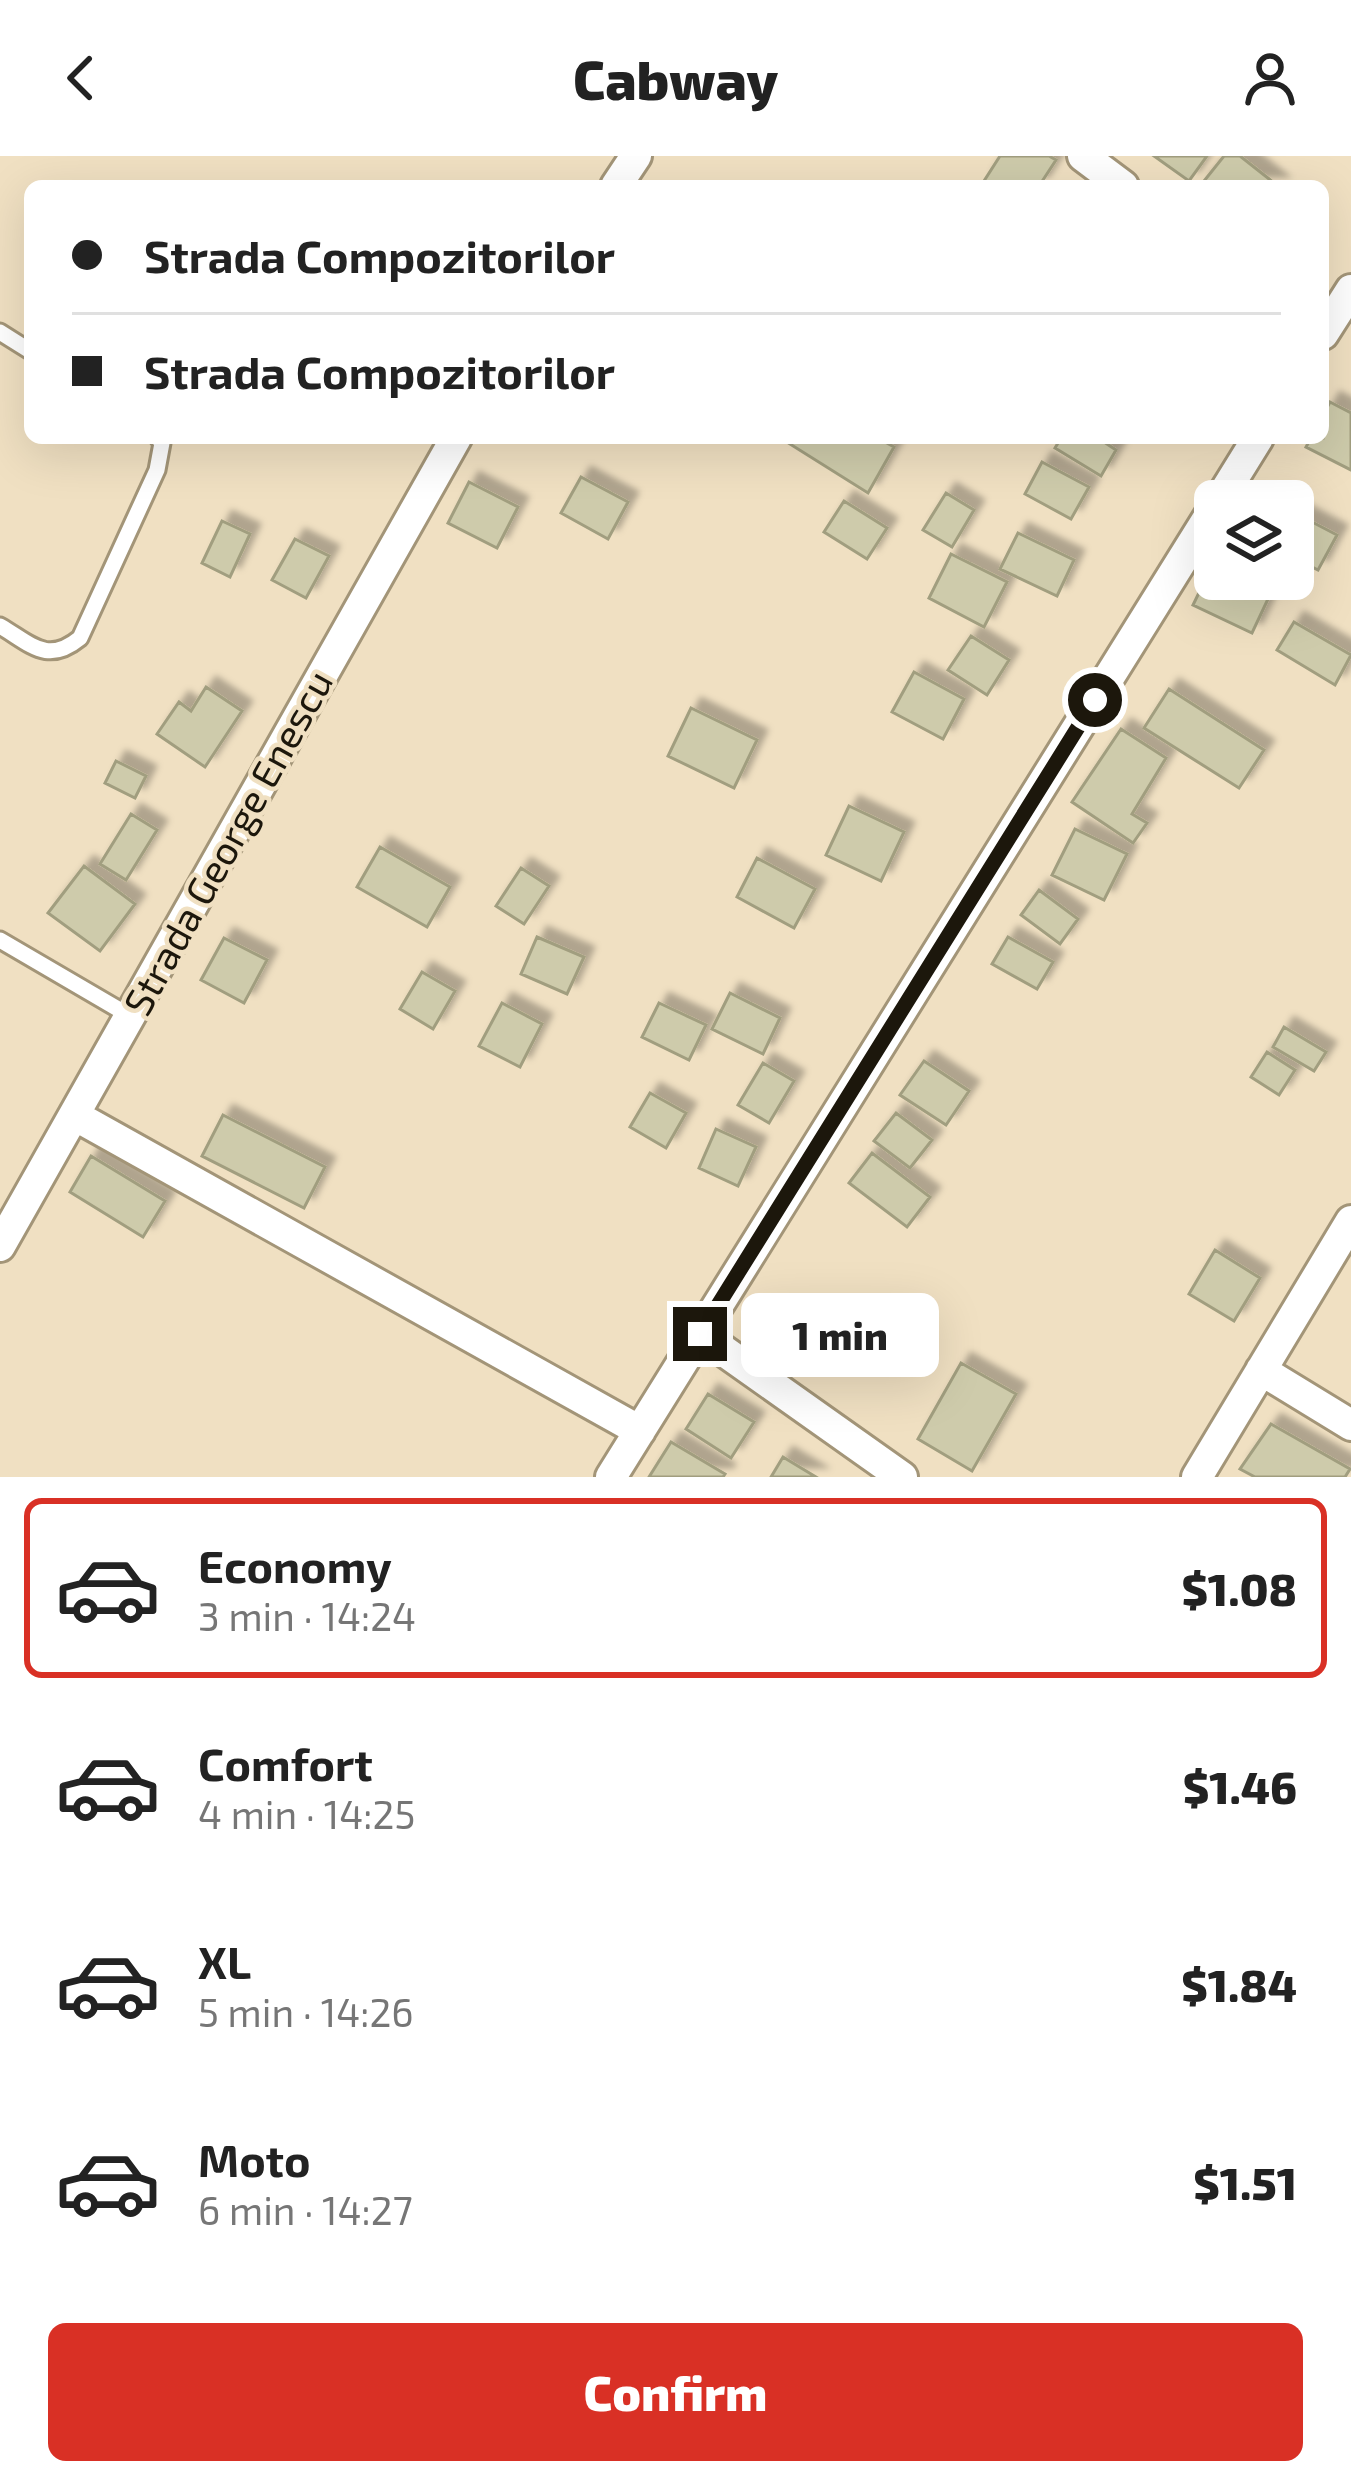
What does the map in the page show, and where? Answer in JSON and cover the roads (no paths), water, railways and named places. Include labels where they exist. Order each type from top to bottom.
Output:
[{"type":"street","points":[[1083,156],[1115,180]]},
{"type":"street","points":[[1329,325],[1351,290]]},
{"type":"street","name":"Strada George Enescu","points":[[0,1246],[453,444]]},
{"type":"street","points":[[1232,480],[1254,444]]},
{"type":"street","points":[[611,1477],[1194,541]]},
{"type":"street","points":[[74,1115],[640,1431]]},
{"type":"street","points":[[1197,1477],[1351,1220]]},
{"type":"street","points":[[700,1334],[902,1477]]},
{"type":"street","points":[[1261,1370],[1351,1425]]},
{"type":"lane","points":[[0,626],[44,652],[63,652],[80,638],[157,470],[162,444]]},
{"type":"lane","points":[[0,940],[130,1016]]}]
